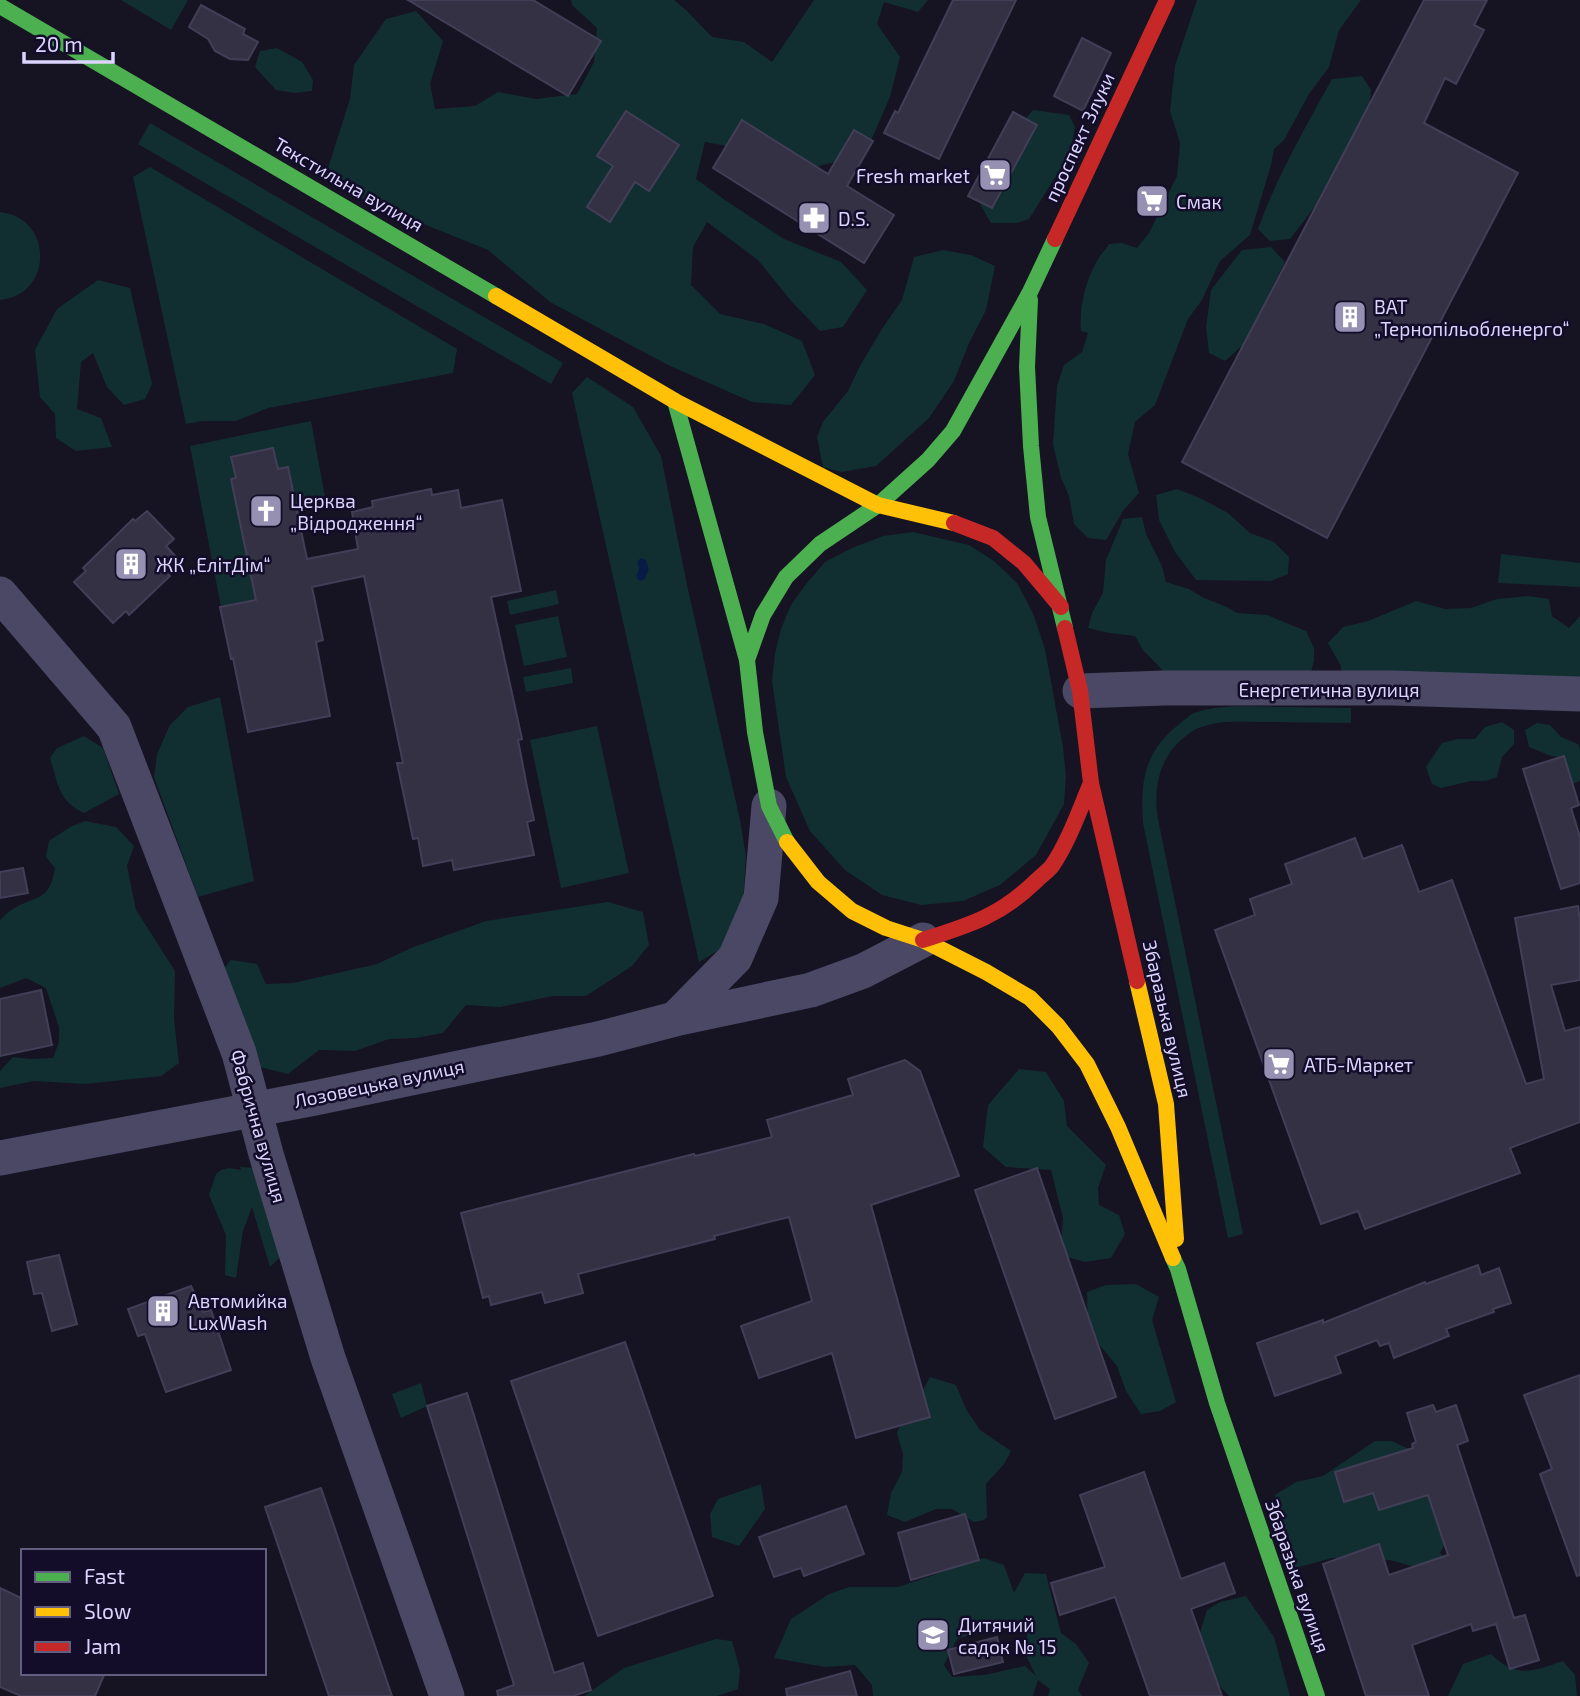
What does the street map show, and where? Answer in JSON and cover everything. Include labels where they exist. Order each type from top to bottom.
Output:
[{"type":"main road","name":"проспект Злуки","points":[[747,660],[763,615],[786,577],[820,544],[878,505],[928,460],[953,431],[1030,292],[1167,0]]},
{"type":"main road","name":"Текстильна вулиця","points":[[0,6],[675,401],[878,505],[954,523],[993,538],[1024,563],[1061,607]]},
{"type":"main road","name":"проспект Злуки","points":[[1030,292],[1027,368],[1038,517],[1080,691]]},
{"type":"main road","points":[[675,401],[747,660]]},
{"type":"main road","name":"Збаразька вулиця","points":[[747,660],[755,732],[769,806],[790,848],[818,881],[852,911],[886,928],[923,940],[1030,998],[1058,1026],[1087,1064],[1118,1127],[1178,1269],[1217,1403],[1317,1696]]},
{"type":"main road","name":"Збаразька вулиця","points":[[1080,691],[1091,783],[1166,1104],[1178,1269]]},
{"type":"main road","points":[[923,940],[970,925],[998,912],[1051,867],[1073,826],[1091,783]]},
{"type":"street","name":"Фабрична вулиця","points":[[0,594],[114,727],[239,1053],[266,1154],[328,1359],[447,1696]]},
{"type":"street","name":"Енергетична вулиця","points":[[1080,691],[1164,688],[1393,688],[1579,697]]},
{"type":"street","points":[[675,1019],[735,958],[761,898],[769,806]]},
{"type":"street","name":"Лозовецька вулиця","points":[[0,1158],[315,1098],[598,1039],[675,1019],[811,990],[863,971],[923,940]]},
{"type":"green space","points":[[121,0],[188,0],[171,30]]},
{"type":"green space","points":[[571,0],[674,0],[712,37],[744,42],[772,62],[814,0],[928,0],[918,12],[884,2],[877,24],[900,57],[890,97],[869,145],[839,161],[781,175],[743,149],[705,142],[696,179],[784,239],[841,262],[867,290],[843,327],[820,331],[758,260],[707,222],[693,247],[691,285],[720,314],[764,324],[802,341],[815,375],[791,405],[752,402],[668,365],[550,302],[488,250],[364,200],[328,168],[350,99],[354,65],[386,19],[416,11],[443,41],[430,84],[435,109],[475,106],[498,92],[536,99],[577,94],[594,62],[597,28],[572,5]]},
{"type":"green space","points":[[1197,0],[1361,0],[1339,30],[1329,67],[1309,94],[1284,140],[1274,149],[1250,235],[1220,261],[1202,300],[1188,319],[1155,405],[1135,422],[1128,454],[1139,493],[1123,511],[1106,540],[1088,538],[1074,524],[1069,496],[1061,478],[1053,444],[1057,386],[1064,365],[1082,352],[1088,333],[1081,331],[1082,305],[1097,260],[1109,244],[1122,243],[1137,248],[1149,233],[1177,176],[1180,143],[1170,111],[1175,66]]},
{"type":"green space","points":[[277,48],[302,62],[313,80],[312,91],[294,93],[276,90],[255,67],[260,51]]},
{"type":"green space","points":[[1362,76],[1371,90],[1368,118],[1321,199],[1290,239],[1270,241],[1258,229],[1283,171],[1332,79]]},
{"type":"green space","points":[[1033,110],[1069,115],[1075,127],[1071,148],[1029,219],[1017,223],[991,223],[980,204],[991,172],[1015,131]]},
{"type":"green space","points":[[150,123],[563,363],[551,384],[138,144]]},
{"type":"green space","points":[[150,167],[457,349],[453,373],[268,408],[236,421],[186,424],[133,177]]},
{"type":"green space","points":[[0,212],[17,217],[30,227],[38,241],[40,256],[38,271],[30,285],[18,295],[0,300]]},
{"type":"green space","points":[[1271,247],[1285,262],[1269,293],[1252,337],[1225,361],[1209,353],[1206,327],[1211,290],[1242,250]]},
{"type":"green space","points":[[943,250],[971,255],[995,266],[986,310],[954,381],[929,418],[876,466],[842,472],[823,467],[817,437],[823,422],[848,391],[861,364],[902,300],[914,257]]},
{"type":"green space","points":[[98,280],[130,288],[152,384],[145,399],[124,405],[107,387],[93,353],[81,362],[77,409],[101,418],[112,447],[76,451],[56,438],[55,414],[40,397],[35,350],[57,309]]},
{"type":"green space","points":[[587,377],[633,407],[661,456],[740,820],[746,856],[743,903],[732,938],[699,962],[572,393]]},
{"type":"green space","points":[[311,421],[325,497],[298,514],[288,467],[231,479],[266,652],[231,659],[190,446]]},
{"type":"green space","points":[[1177,489],[1228,513],[1250,533],[1274,542],[1289,557],[1288,574],[1271,581],[1196,580],[1175,552],[1159,520],[1156,495]]},
{"type":"green space","points":[[1142,517],[1146,534],[1162,566],[1166,582],[1189,589],[1237,613],[1267,615],[1306,631],[1314,648],[1314,661],[1308,682],[1166,674],[1143,650],[1135,636],[1088,628],[1092,613],[1103,593],[1106,560],[1123,519]]},
{"type":"green space","points":[[913,532],[969,545],[994,561],[1017,583],[1033,613],[1045,649],[1066,776],[1064,804],[1036,855],[1000,885],[963,901],[921,905],[882,895],[845,870],[810,831],[786,777],[772,681],[781,629],[791,605],[825,562],[883,536]]},
{"type":"green space","points":[[1501,554],[1580,563],[1580,587],[1498,583]]},
{"type":"green space","points":[[556,590],[559,604],[510,615],[507,601]]},
{"type":"green space","points":[[1528,596],[1549,599],[1552,616],[1569,628],[1580,616],[1580,697],[1340,694],[1341,666],[1328,643],[1343,627],[1368,621],[1416,601],[1445,609],[1471,608],[1497,599]]},
{"type":"green space","points":[[558,616],[567,657],[524,666],[515,625]]},
{"type":"green space","points":[[571,668],[573,683],[526,692],[523,677]]},
{"type":"green space","points":[[220,697],[254,881],[198,897],[154,777],[157,754],[170,725],[188,707]]},
{"type":"green space","points":[[1252,706],[1351,708],[1351,723],[1236,722],[1206,725],[1194,730],[1177,744],[1160,773],[1156,796],[1158,819],[1243,1234],[1228,1238],[1143,823],[1142,795],[1146,770],[1157,747],[1166,736],[1194,713]]},
{"type":"green space","points":[[1502,722],[1514,730],[1514,744],[1502,757],[1497,777],[1441,788],[1432,784],[1426,767],[1442,743],[1457,739],[1475,739],[1485,727]]},
{"type":"green space","points":[[1537,723],[1550,725],[1561,737],[1578,744],[1580,781],[1573,784],[1562,774],[1558,757],[1529,747],[1525,730]]},
{"type":"green space","points":[[597,726],[629,873],[561,888],[530,740]]},
{"type":"green space","points":[[84,736],[103,748],[119,794],[84,813],[64,797],[50,758],[57,748]]},
{"type":"green space","points":[[85,821],[116,827],[134,846],[127,866],[136,910],[175,971],[174,1019],[179,1063],[161,1076],[85,1084],[34,1081],[0,1088],[0,1071],[13,1057],[53,1058],[59,1042],[59,1027],[46,988],[26,978],[0,988],[0,920],[11,910],[45,892],[55,868],[46,857],[49,841]]},
{"type":"green space","points":[[608,902],[643,912],[649,945],[632,966],[586,996],[553,996],[500,1007],[466,1005],[443,1033],[389,1039],[355,1051],[319,1050],[288,1074],[256,1066],[214,980],[231,960],[257,964],[266,984],[293,983],[377,964],[411,948],[486,921]]},
{"type":"green space","points":[[1019,1069],[1046,1072],[1064,1101],[1067,1126],[1106,1165],[1098,1188],[1099,1205],[1119,1215],[1125,1234],[1111,1258],[1085,1262],[1060,1255],[1063,1218],[1051,1170],[1006,1167],[983,1147],[988,1105]]},
{"type":"green space","points":[[240,1167],[256,1168],[280,1245],[279,1258],[270,1267],[252,1207],[243,1231],[236,1278],[225,1275],[226,1235],[209,1195],[216,1174],[229,1168],[241,1170]]},
{"type":"green space","points":[[1136,1284],[1159,1297],[1152,1320],[1176,1402],[1160,1411],[1141,1414],[1126,1391],[1117,1366],[1088,1331],[1087,1292],[1106,1285]]},
{"type":"green space","points":[[930,1377],[956,1385],[966,1409],[980,1430],[1011,1451],[1004,1464],[986,1484],[987,1517],[984,1520],[974,1522],[952,1509],[936,1509],[905,1522],[887,1515],[891,1493],[902,1472],[903,1454],[897,1433],[907,1410]]},
{"type":"green space","points":[[421,1383],[427,1406],[401,1418],[392,1394]]},
{"type":"green space","points":[[1375,1441],[1392,1441],[1421,1455],[1452,1531],[1440,1553],[1469,1581],[1423,1594],[1411,1566],[1390,1560],[1332,1558],[1292,1569],[1271,1524],[1275,1495],[1296,1482],[1323,1476]]},
{"type":"green space","points":[[761,1484],[765,1509],[739,1546],[712,1537],[710,1514],[718,1499]]},
{"type":"green space","name":"Дитячий садок № 15","points":[[984,1558],[1004,1565],[1014,1593],[1025,1573],[1046,1574],[1061,1633],[1076,1644],[1089,1663],[1078,1690],[1082,1696],[1048,1696],[1050,1689],[1038,1680],[1033,1696],[873,1696],[872,1685],[855,1665],[825,1667],[774,1658],[791,1619],[829,1594],[849,1587],[898,1587]],"holes":[[[1019,1621],[1028,1628],[1025,1653],[1036,1676],[1025,1666],[984,1675],[952,1677],[944,1665],[957,1639]]]},
{"type":"green space","points":[[1246,1596],[1274,1637],[1290,1696],[1229,1696],[1207,1673],[1199,1636],[1207,1610],[1220,1602]]},
{"type":"green space","points":[[716,1639],[732,1641],[740,1670],[738,1689],[717,1696],[584,1696],[624,1668]]},
{"type":"green space","points":[[1491,1654],[1509,1667],[1525,1671],[1563,1661],[1575,1675],[1577,1696],[1448,1696],[1463,1664]]},
{"type":"building","points":[[408,0],[533,0],[601,41],[568,96]]},
{"type":"building","points":[[953,0],[1016,0],[939,159],[884,133],[895,111],[898,113]]},
{"type":"building","name":"ВАТ „Тернопільобленерго“","points":[[1424,0],[1487,0],[1474,25],[1484,30],[1456,84],[1445,78],[1424,123],[1518,173],[1327,538],[1182,462]]},
{"type":"building","points":[[201,5],[245,29],[243,34],[258,42],[248,60],[230,59],[215,51],[208,39],[189,27]]},
{"type":"building","points":[[1082,38],[1111,53],[1083,111],[1054,96]]},
{"type":"building","points":[[626,111],[679,145],[649,191],[635,182],[610,222],[587,207],[613,166],[597,156]]},
{"type":"building","name":"Fresh market","points":[[1013,112],[1037,125],[992,208],[968,196]]},
{"type":"building","points":[[742,120],[828,174],[854,130],[873,141],[847,186],[894,215],[864,263],[713,168]]},
{"type":"building","points":[[273,448],[278,469],[288,467],[307,559],[358,549],[352,512],[373,507],[372,501],[431,489],[432,495],[458,490],[461,508],[502,500],[521,591],[491,597],[522,739],[518,740],[534,820],[527,822],[534,855],[454,870],[452,860],[423,866],[418,838],[413,839],[397,763],[403,763],[364,576],[312,587],[323,640],[316,642],[330,716],[248,732],[220,607],[256,600],[231,479],[236,478],[231,457]]},
{"type":"building","name":"ЖК „ЕлітДім“","points":[[147,511],[174,539],[166,546],[179,560],[166,572],[170,576],[129,615],[126,611],[113,623],[74,582],[86,571],[83,568],[133,519],[135,521]]},
{"type":"building","points":[[1564,756],[1579,805],[1571,808],[1580,837],[1580,883],[1561,889],[1523,769]]},
{"type":"building","points":[[1355,838],[1363,859],[1402,845],[1419,892],[1452,880],[1526,1084],[1544,1079],[1515,918],[1578,906],[1580,920],[1580,980],[1551,985],[1565,1031],[1580,1027],[1580,1122],[1510,1148],[1520,1173],[1365,1229],[1358,1211],[1321,1224],[1215,930],[1255,915],[1250,899],[1292,884],[1285,864]]},
{"type":"building","points":[[23,868],[28,893],[0,898],[0,872]]},
{"type":"building","points":[[41,990],[52,1045],[0,1056],[0,999]]},
{"type":"building","points":[[905,1060],[920,1071],[959,1176],[871,1205],[930,1417],[856,1438],[832,1353],[759,1378],[741,1326],[812,1301],[789,1217],[578,1274],[583,1293],[545,1303],[542,1292],[491,1305],[489,1296],[483,1298],[461,1213],[772,1137],[767,1120],[853,1095],[848,1079]]},
{"type":"building","points":[[1037,1168],[1116,1397],[1055,1419],[975,1190]]},
{"type":"building","points":[[59,1255],[77,1324],[52,1331],[42,1293],[34,1294],[27,1262]]},
{"type":"building","points":[[1478,1265],[1481,1275],[1499,1268],[1511,1303],[1446,1329],[1449,1336],[1394,1358],[1389,1343],[1380,1346],[1377,1340],[1335,1356],[1341,1373],[1275,1396],[1257,1343],[1323,1320],[1323,1323],[1425,1282],[1426,1284]]},
{"type":"building","points":[[191,1286],[203,1312],[211,1310],[231,1370],[166,1392],[145,1334],[138,1336],[128,1309]]},
{"type":"building","points":[[625,1342],[713,1596],[598,1636],[511,1381]]},
{"type":"building","points":[[1580,1375],[1580,1575],[1577,1576],[1540,1474],[1552,1469],[1524,1395]]},
{"type":"building","points":[[467,1393],[554,1673],[583,1663],[591,1690],[573,1696],[498,1696],[497,1691],[514,1685],[427,1406]]},
{"type":"building","points":[[1433,1405],[1436,1412],[1456,1405],[1468,1441],[1457,1445],[1514,1618],[1525,1615],[1539,1660],[1510,1669],[1496,1624],[1473,1631],[1471,1624],[1412,1645],[1429,1696],[1366,1696],[1323,1564],[1379,1544],[1389,1575],[1448,1555],[1428,1495],[1379,1510],[1373,1493],[1344,1502],[1335,1472],[1413,1448],[1412,1444],[1416,1442],[1407,1413]]},
{"type":"building","points":[[1144,1472],[1181,1579],[1224,1563],[1235,1593],[1191,1609],[1222,1696],[1150,1696],[1115,1597],[1060,1615],[1051,1583],[1105,1567],[1080,1495]]},
{"type":"building","points":[[321,1488],[392,1696],[329,1696],[265,1507]]},
{"type":"building","points":[[846,1506],[864,1554],[804,1576],[801,1568],[774,1577],[759,1537]]},
{"type":"building","points":[[965,1514],[979,1560],[911,1580],[898,1533]]},
{"type":"building","points":[[0,1588],[21,1598],[21,1675],[104,1675],[95,1696],[21,1696],[0,1687]]},
{"type":"building","points":[[997,1637],[1003,1662],[954,1674],[948,1650]]},
{"type":"building","points":[[850,1671],[857,1696],[787,1696],[786,1689]]},
{"type":"waterway","points":[[641,576],[644,569],[642,563]]},
{"type":"traffic: fast","points":[[0,6],[496,296]]},
{"type":"traffic: fast","points":[[787,842],[769,806],[755,732],[747,660],[763,615],[786,577],[820,544],[878,505],[928,460],[953,431],[1030,292],[1055,239]]},
{"type":"traffic: fast","points":[[1030,300],[1027,367],[1038,517],[1065,628]]},
{"type":"traffic: fast","points":[[675,401],[747,660]]},
{"type":"traffic: fast","points":[[1173,1258],[1217,1403],[1317,1696]]},
{"type":"traffic: slow","points":[[496,296],[675,401],[878,505],[954,523]]},
{"type":"traffic: slow","points":[[787,842],[818,882],[852,911],[886,928],[923,940],[986,972],[1030,998],[1058,1026],[1087,1064],[1118,1127],[1173,1258]]},
{"type":"traffic: slow","points":[[1137,981],[1166,1104],[1176,1239]]},
{"type":"traffic: jam","points":[[1055,239],[1167,0]]},
{"type":"traffic: jam","points":[[954,523],[993,538],[1024,563],[1061,607]]},
{"type":"traffic: jam","points":[[1065,628],[1080,691],[1091,783],[1137,981]]},
{"type":"traffic: jam","points":[[923,940],[970,924],[997,911],[1049,870],[1069,836],[1091,783]]},
{"type":"place","name":"Fresh market","points":[[995,175]]},
{"type":"place","name":"Смак","points":[[1152,201]]},
{"type":"place","name":"D.S.","points":[[814,218]]},
{"type":"place","name":"ВАТ „Тернопільобленерго“","points":[[1350,317]]},
{"type":"place","name":"Церква „Відродження“","points":[[266,511]]},
{"type":"place","name":"ЖК „ЕлітДім“","points":[[131,564]]},
{"type":"place","name":"АТБ-Маркет","points":[[1279,1064]]},
{"type":"place","name":"Автомийка LuxWash","points":[[163,1311]]},
{"type":"place","name":"Дитячий садок № 15","points":[[933,1635]]}]
